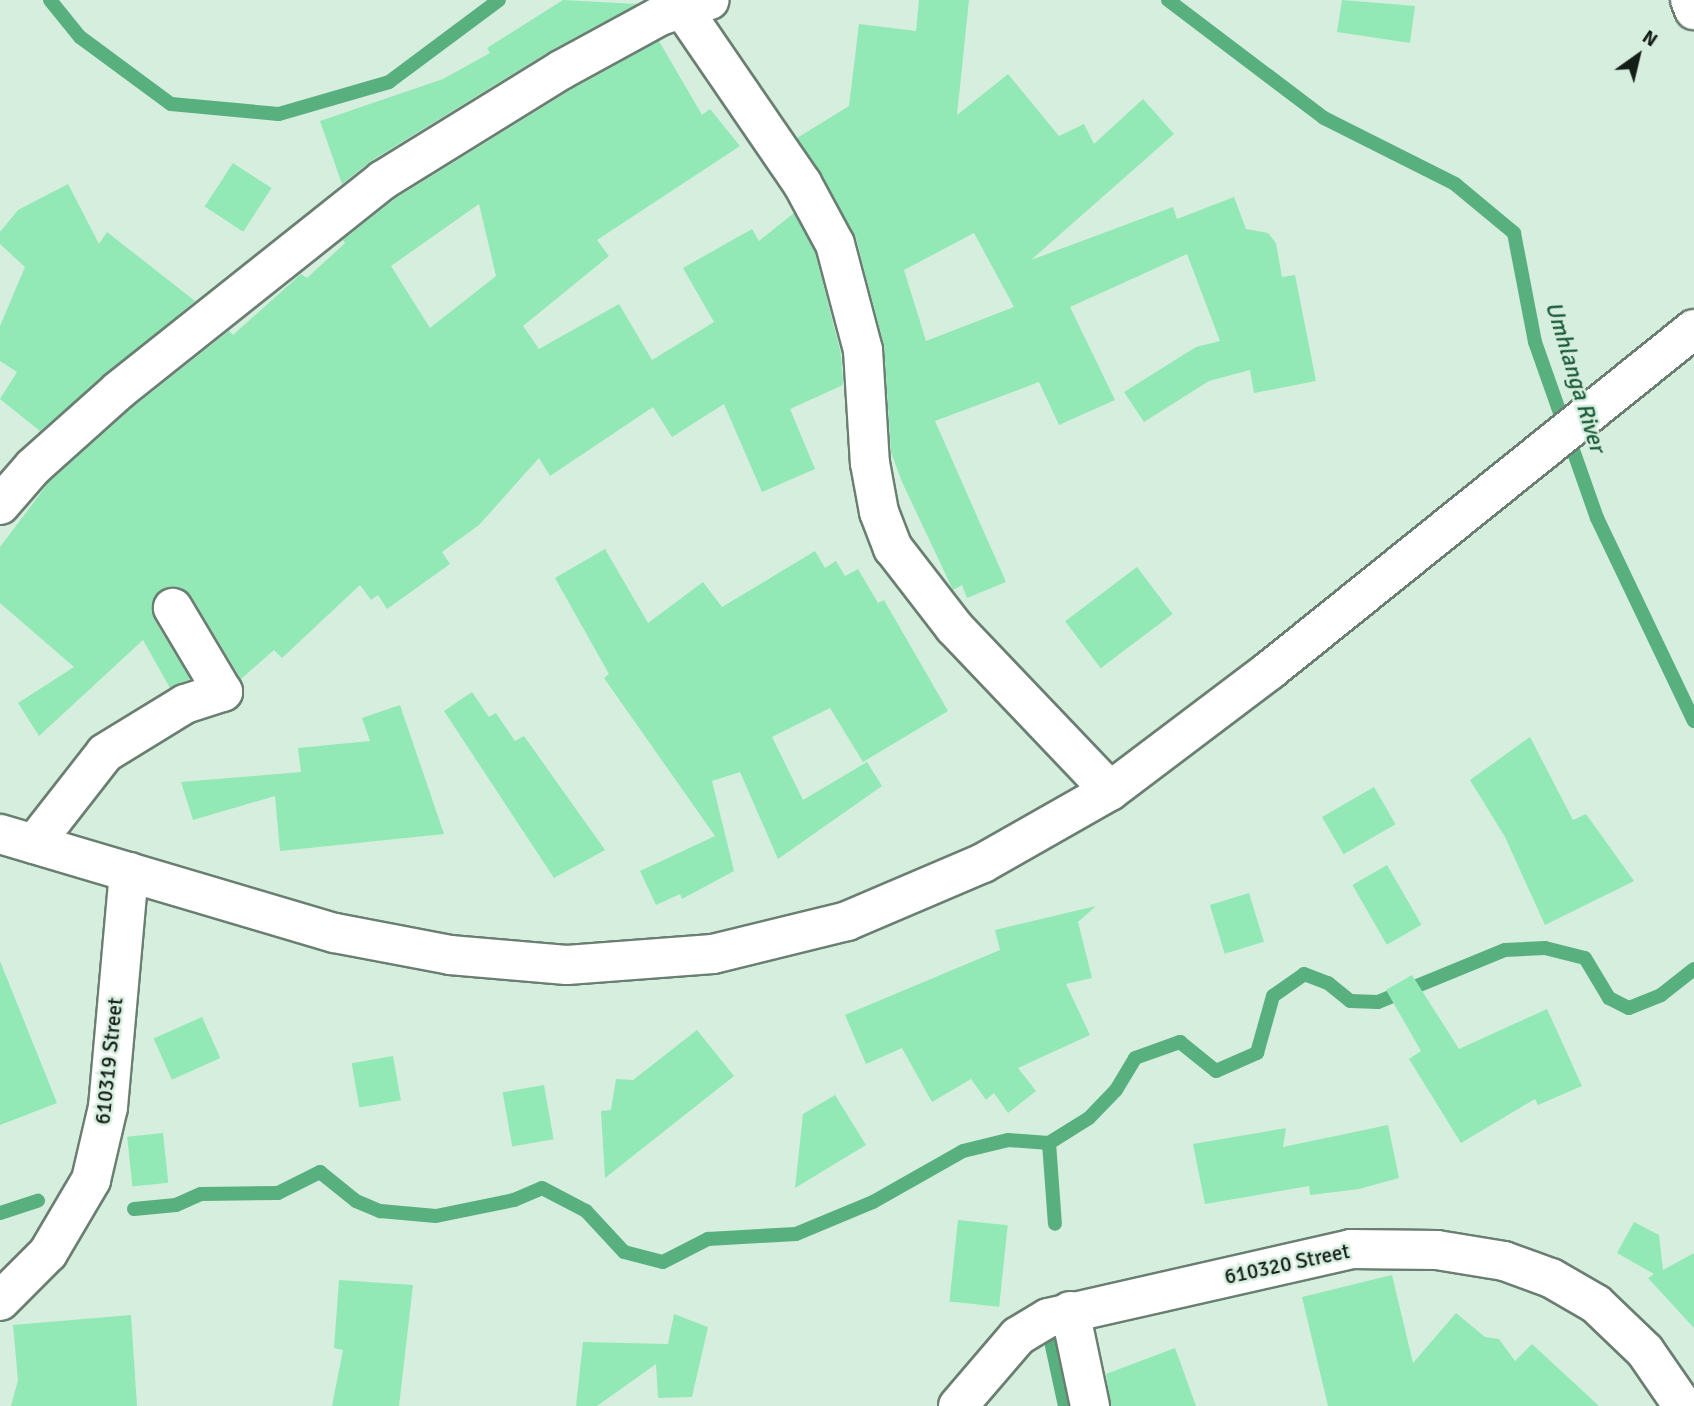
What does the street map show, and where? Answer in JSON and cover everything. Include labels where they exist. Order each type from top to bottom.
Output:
[{"type":"street","points":[[1690,0],[1694,10]]},
{"type":"street","points":[[0,505],[33,467],[119,390],[383,180],[561,70],[696,4],[835,244],[863,350],[870,463],[879,512],[893,548],[954,627],[1110,791]]},
{"type":"street","points":[[173,608],[223,692],[185,704],[105,753],[17,839],[335,933],[450,956],[567,965],[713,954],[847,920],[983,863],[1110,791],[1497,490],[1694,330]]},
{"type":"street","name":"610319 Street","points":[[0,1301],[48,1253],[91,1180],[108,1107],[129,872]]},
{"type":"street","name":"610320 Street","points":[[958,1406],[1018,1336],[1070,1311],[1352,1249],[1437,1250],[1504,1261],[1551,1278],[1597,1304],[1645,1351],[1683,1406]]},
{"type":"street","points":[[1070,1311],[1090,1406]]},
{"type":"building","points":[[563,0],[637,4],[550,51],[371,161],[342,184],[320,121],[443,79],[490,53],[487,48]]},
{"type":"building","points":[[919,0],[969,0],[957,115],[1008,74],[1059,136],[1084,124],[1094,144],[1143,99],[1174,134],[1031,260],[1173,207],[1177,219],[1234,197],[1246,229],[1268,233],[1276,243],[1282,277],[1295,275],[1316,381],[1254,393],[1250,370],[1209,381],[1144,422],[1124,392],[1196,347],[1220,341],[1187,254],[1070,307],[1115,400],[1059,425],[1039,382],[935,421],[1006,582],[967,598],[962,585],[953,590],[902,482],[891,452],[884,345],[856,238],[797,138],[849,106],[859,24],[916,31]],"holes":[[[974,233],[1014,307],[926,341],[904,270]]]},
{"type":"building","points":[[1342,0],[1415,6],[1410,43],[1337,32]]},
{"type":"building","points":[[659,41],[702,115],[710,109],[740,146],[597,240],[609,256],[523,326],[539,349],[619,304],[652,360],[714,322],[683,268],[752,229],[759,241],[794,213],[815,252],[841,354],[843,385],[790,409],[815,469],[762,492],[724,404],[672,437],[653,407],[550,476],[539,458],[479,525],[442,552],[450,564],[387,609],[378,595],[371,600],[360,585],[282,658],[274,650],[241,679],[191,596],[183,589],[162,589],[154,598],[154,619],[190,679],[170,688],[143,640],[39,736],[18,703],[74,667],[0,603],[0,547],[49,482],[133,407],[229,331],[233,335],[301,274],[307,278],[345,243],[343,240],[396,198],[572,89]],"holes":[[[479,204],[496,276],[430,328],[391,266]]]},
{"type":"building","points":[[233,163],[272,188],[243,232],[205,207]]},
{"type":"building","points":[[68,184],[99,244],[107,232],[195,301],[40,431],[0,399],[17,372],[0,361],[0,326],[25,267],[0,244],[0,232],[18,210]]},
{"type":"building","points":[[605,549],[648,623],[703,582],[722,607],[815,551],[825,568],[836,561],[845,576],[858,569],[878,603],[884,600],[948,711],[863,762],[830,708],[772,737],[803,800],[867,762],[882,786],[778,859],[740,772],[712,781],[734,871],[682,899],[680,894],[656,905],[640,871],[715,836],[604,678],[609,674],[555,578]]},
{"type":"building","points":[[1137,567],[1173,614],[1101,668],[1065,621]]},
{"type":"building","points":[[472,692],[489,717],[496,713],[515,741],[524,736],[605,850],[554,878],[444,711]]},
{"type":"building","points":[[400,705],[444,834],[280,851],[275,796],[193,820],[181,782],[301,772],[298,748],[370,741],[362,718]]},
{"type":"building","points":[[1530,737],[1573,820],[1586,814],[1634,881],[1545,925],[1505,837],[1470,780]]},
{"type":"building","points":[[1374,787],[1396,824],[1344,854],[1322,817]]},
{"type":"building","points":[[1387,865],[1422,925],[1387,945],[1352,885]]},
{"type":"building","points":[[1249,893],[1264,942],[1225,954],[1210,905]]},
{"type":"building","points":[[1096,906],[1078,922],[1092,978],[1066,984],[1090,1035],[1018,1068],[1036,1091],[1008,1113],[994,1093],[986,1100],[971,1079],[932,1102],[902,1048],[866,1064],[845,1015],[1000,950],[995,930]]},
{"type":"building","points":[[0,961],[57,1103],[0,1125]]},
{"type":"building","points":[[1412,975],[1459,1049],[1547,1009],[1582,1086],[1538,1105],[1535,1099],[1461,1143],[1409,1059],[1421,1051],[1386,990]]},
{"type":"building","points":[[202,1017],[220,1058],[172,1080],[154,1039]]},
{"type":"building","points":[[697,1030],[734,1076],[605,1178],[601,1111],[611,1110],[616,1079],[633,1080]]},
{"type":"building","points":[[393,1056],[401,1100],[359,1108],[352,1063]]},
{"type":"building","points":[[544,1085],[554,1139],[512,1146],[503,1092]]},
{"type":"building","points":[[835,1095],[866,1145],[795,1188],[803,1114]]},
{"type":"building","points":[[1388,1125],[1399,1178],[1359,1189],[1310,1195],[1309,1186],[1205,1204],[1193,1144],[1286,1128],[1283,1147]]},
{"type":"building","points":[[163,1133],[168,1183],[132,1186],[127,1137]]},
{"type":"building","points":[[958,1220],[1008,1225],[999,1307],[949,1302]]},
{"type":"building","points":[[1634,1222],[1659,1235],[1663,1270],[1694,1253],[1694,1328],[1648,1278],[1654,1274],[1617,1253]]},
{"type":"building","points":[[1392,1275],[1413,1363],[1456,1313],[1485,1337],[1499,1339],[1515,1361],[1532,1344],[1599,1406],[1328,1406],[1302,1297]]},
{"type":"building","points":[[339,1280],[413,1285],[399,1406],[332,1406],[343,1350],[334,1348]]},
{"type":"building","points":[[674,1314],[708,1327],[692,1397],[658,1398],[656,1364],[597,1406],[576,1406],[583,1342],[668,1344]]},
{"type":"building","points":[[131,1315],[137,1406],[11,1406],[18,1380],[13,1325]]},
{"type":"building","points":[[1175,1348],[1196,1406],[1111,1406],[1106,1374]]},
{"type":"waterway","points":[[50,0],[80,37],[171,104],[279,114],[389,82],[499,0]]},
{"type":"waterway","name":"Umhlanga River","points":[[1168,0],[1324,118],[1455,184],[1514,233],[1535,342],[1597,518],[1694,721]]},
{"type":"waterway","points":[[134,1209],[176,1205],[201,1194],[278,1193],[320,1172],[356,1201],[380,1211],[436,1216],[514,1200],[542,1188],[586,1211],[624,1252],[663,1262],[708,1239],[796,1234],[873,1202],[963,1151],[1008,1140],[1049,1143],[1089,1118],[1116,1090],[1135,1058],[1180,1042],[1216,1071],[1257,1053],[1273,996],[1304,974],[1328,983],[1350,1001],[1378,1002],[1505,950],[1545,948],[1585,958],[1609,998],[1629,1008],[1661,995],[1694,969]]},
{"type":"waterway","points":[[1049,1143],[1055,1224]]},
{"type":"waterway","points":[[0,1213],[38,1201]]},
{"type":"waterway","points":[[1052,1346],[1065,1406]]}]
